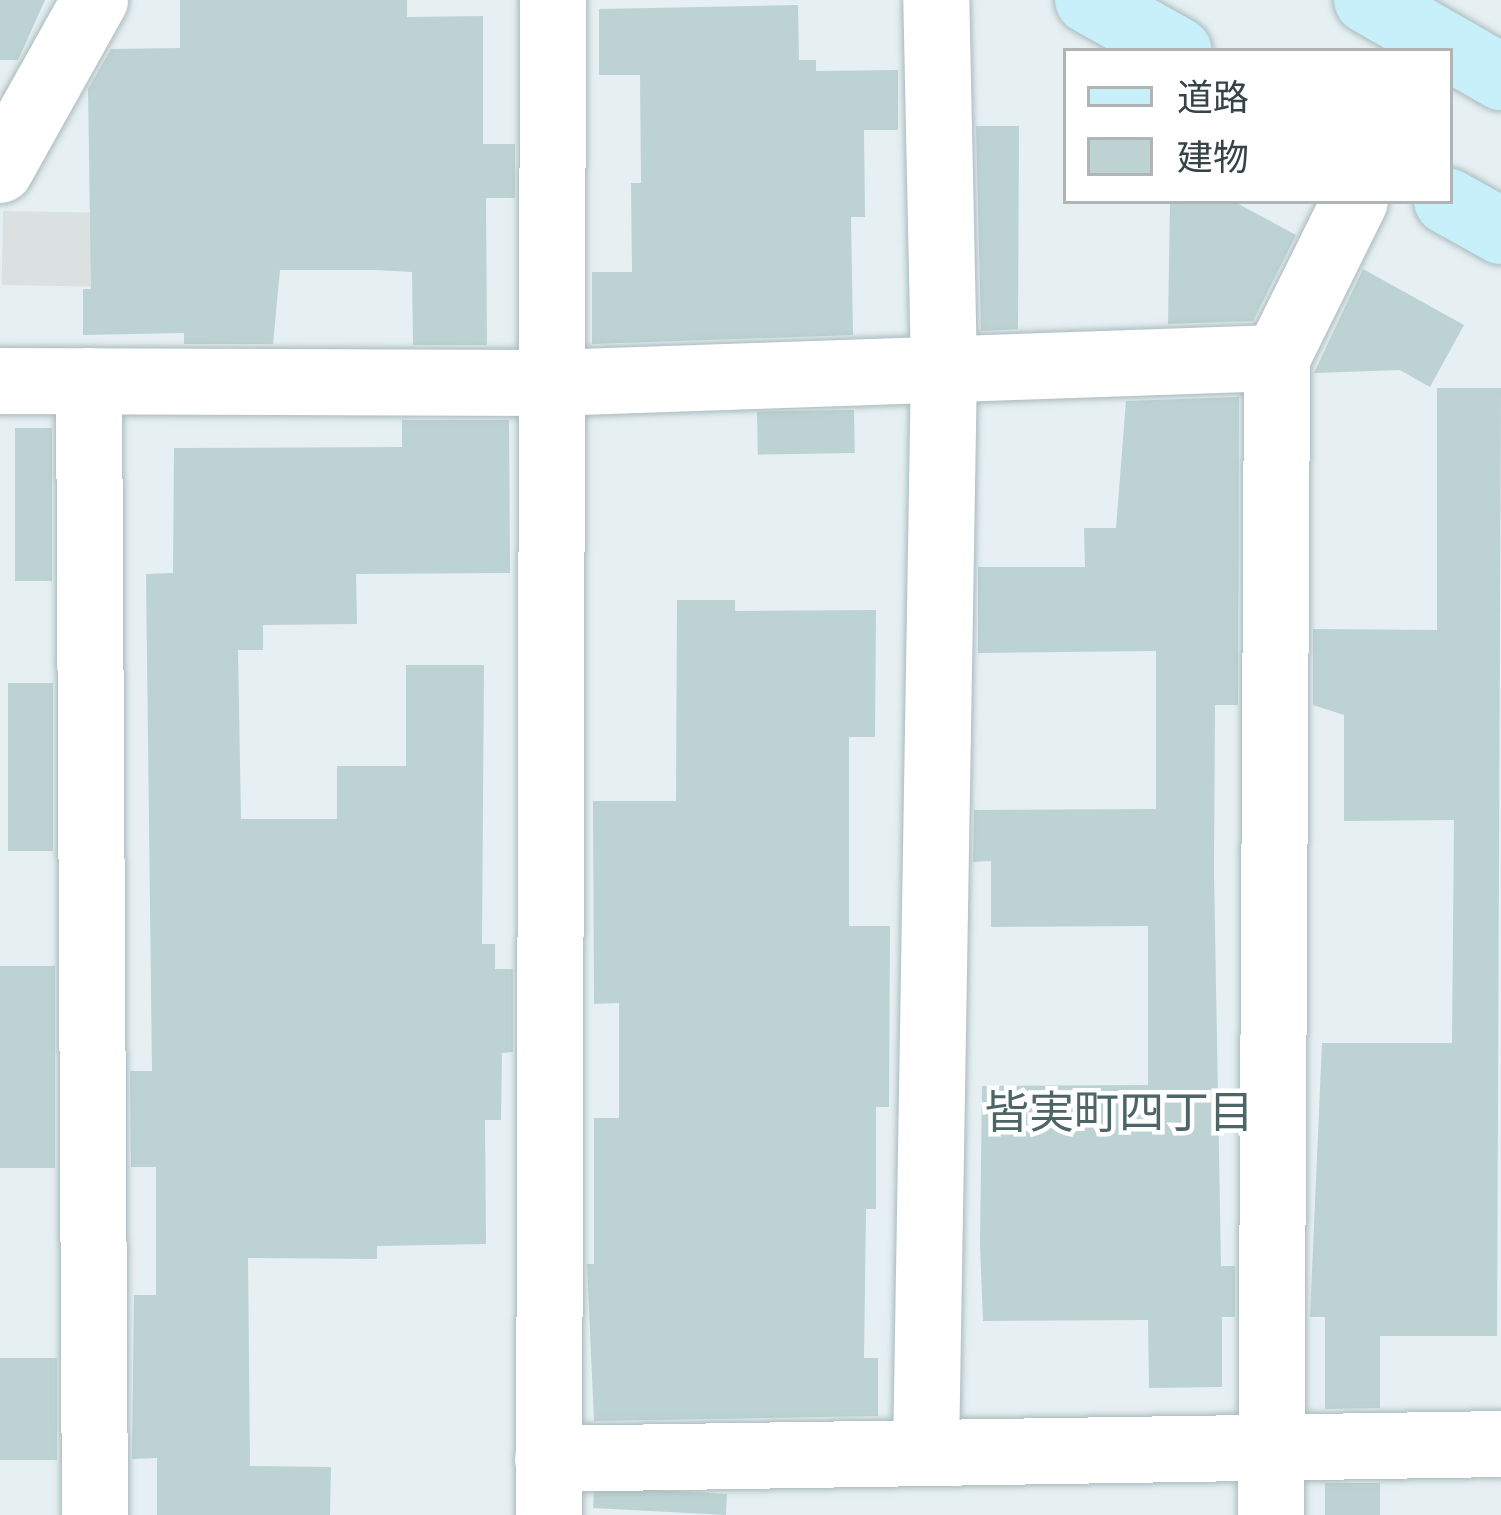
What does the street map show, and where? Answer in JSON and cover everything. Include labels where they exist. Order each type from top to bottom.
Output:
[{"type":"street","points":[[0,170],[95,0]]},
{"type":"street","points":[[553,0],[549,1487],[837,1486],[926,1453],[1501,1444]]},
{"type":"street","points":[[926,1453],[944,368],[936,0]]},
{"type":"street","points":[[1088,0],[1174,48]]},
{"type":"street","points":[[1367,0],[1451,48]]},
{"type":"street","points":[[1453,49],[1501,77]]},
{"type":"street","points":[[1271,1515],[1277,358],[1354,204]]},
{"type":"street","points":[[1453,204],[1501,231]]},
{"type":"street","points":[[0,381],[551,382],[1277,358]]},
{"type":"street","points":[[89,381],[95,1515]]},
{"type":"shaded area","points":[[3,211],[190,214],[189,288],[2,285]]},
{"type":"building","points":[[0,0],[45,0],[18,60],[0,60]]},
{"type":"building","points":[[180,0],[407,0],[407,17],[483,16],[483,144],[515,144],[515,198],[486,198],[487,345],[413,345],[412,272],[375,270],[280,270],[273,344],[184,344],[184,333],[83,335],[83,289],[91,289],[88,89],[111,49],[180,48]]},
{"type":"building","points":[[798,5],[799,60],[816,60],[816,71],[898,70],[898,130],[864,130],[865,217],[851,217],[853,335],[592,344],[592,272],[632,272],[631,183],[641,183],[640,75],[599,75],[599,9]]},
{"type":"building","points":[[976,126],[1019,126],[1018,329],[981,331]]},
{"type":"building","points":[[1170,204],[1239,204],[1296,235],[1253,321],[1168,324]]},
{"type":"building","points":[[1363,269],[1464,325],[1430,387],[1400,370],[1314,373]]},
{"type":"building","points":[[1437,388],[1501,388],[1497,1336],[1380,1336],[1380,1408],[1325,1409],[1325,1317],[1310,1317],[1322,1043],[1452,1043],[1454,820],[1344,821],[1344,715],[1313,705],[1313,629],[1437,630]]},
{"type":"building","points":[[1239,397],[1238,705],[1215,705],[1214,873],[1221,1266],[1235,1266],[1235,1317],[1222,1317],[1222,1387],[1149,1388],[1148,1320],[983,1321],[980,1245],[982,1086],[1148,1085],[1148,926],[991,927],[991,861],[973,862],[974,810],[1156,809],[1156,651],[978,653],[978,567],[1085,567],[1084,528],[1116,528],[1126,401]]},
{"type":"building","points":[[854,410],[855,453],[758,455],[757,412]]},
{"type":"building","points":[[402,420],[509,420],[510,573],[356,574],[357,624],[263,625],[263,650],[238,650],[241,819],[337,819],[337,766],[406,766],[406,665],[484,665],[482,944],[495,944],[495,969],[513,969],[513,1052],[502,1053],[501,1120],[485,1120],[486,1244],[377,1246],[377,1259],[248,1258],[250,1466],[331,1467],[330,1515],[157,1515],[157,1458],[132,1459],[134,1295],[156,1295],[156,1167],[131,1167],[130,1071],[152,1071],[146,574],[173,573],[174,448],[402,447]]},
{"type":"building","points":[[15,428],[52,428],[52,581],[15,581]]},
{"type":"building","points":[[677,600],[735,600],[735,611],[876,610],[875,737],[849,737],[849,926],[890,926],[889,1107],[876,1107],[876,1209],[866,1209],[864,1358],[878,1358],[878,1416],[594,1421],[587,1264],[594,1264],[594,1118],[619,1118],[619,1003],[594,1004],[593,801],[676,801]]},
{"type":"building","points":[[8,683],[53,683],[53,851],[8,851]]},
{"type":"building","points":[[0,966],[55,966],[55,1168],[0,1168]]},
{"type":"building","points":[[0,1358],[57,1358],[57,1460],[0,1460]]},
{"type":"building","points":[[1325,1483],[1380,1483],[1380,1515],[1325,1515]]},
{"type":"building","points":[[594,1487],[727,1494],[726,1515],[593,1508]]},
{"type":"district","name":"皆実町四丁目","points":[[1119,1112]]}]
